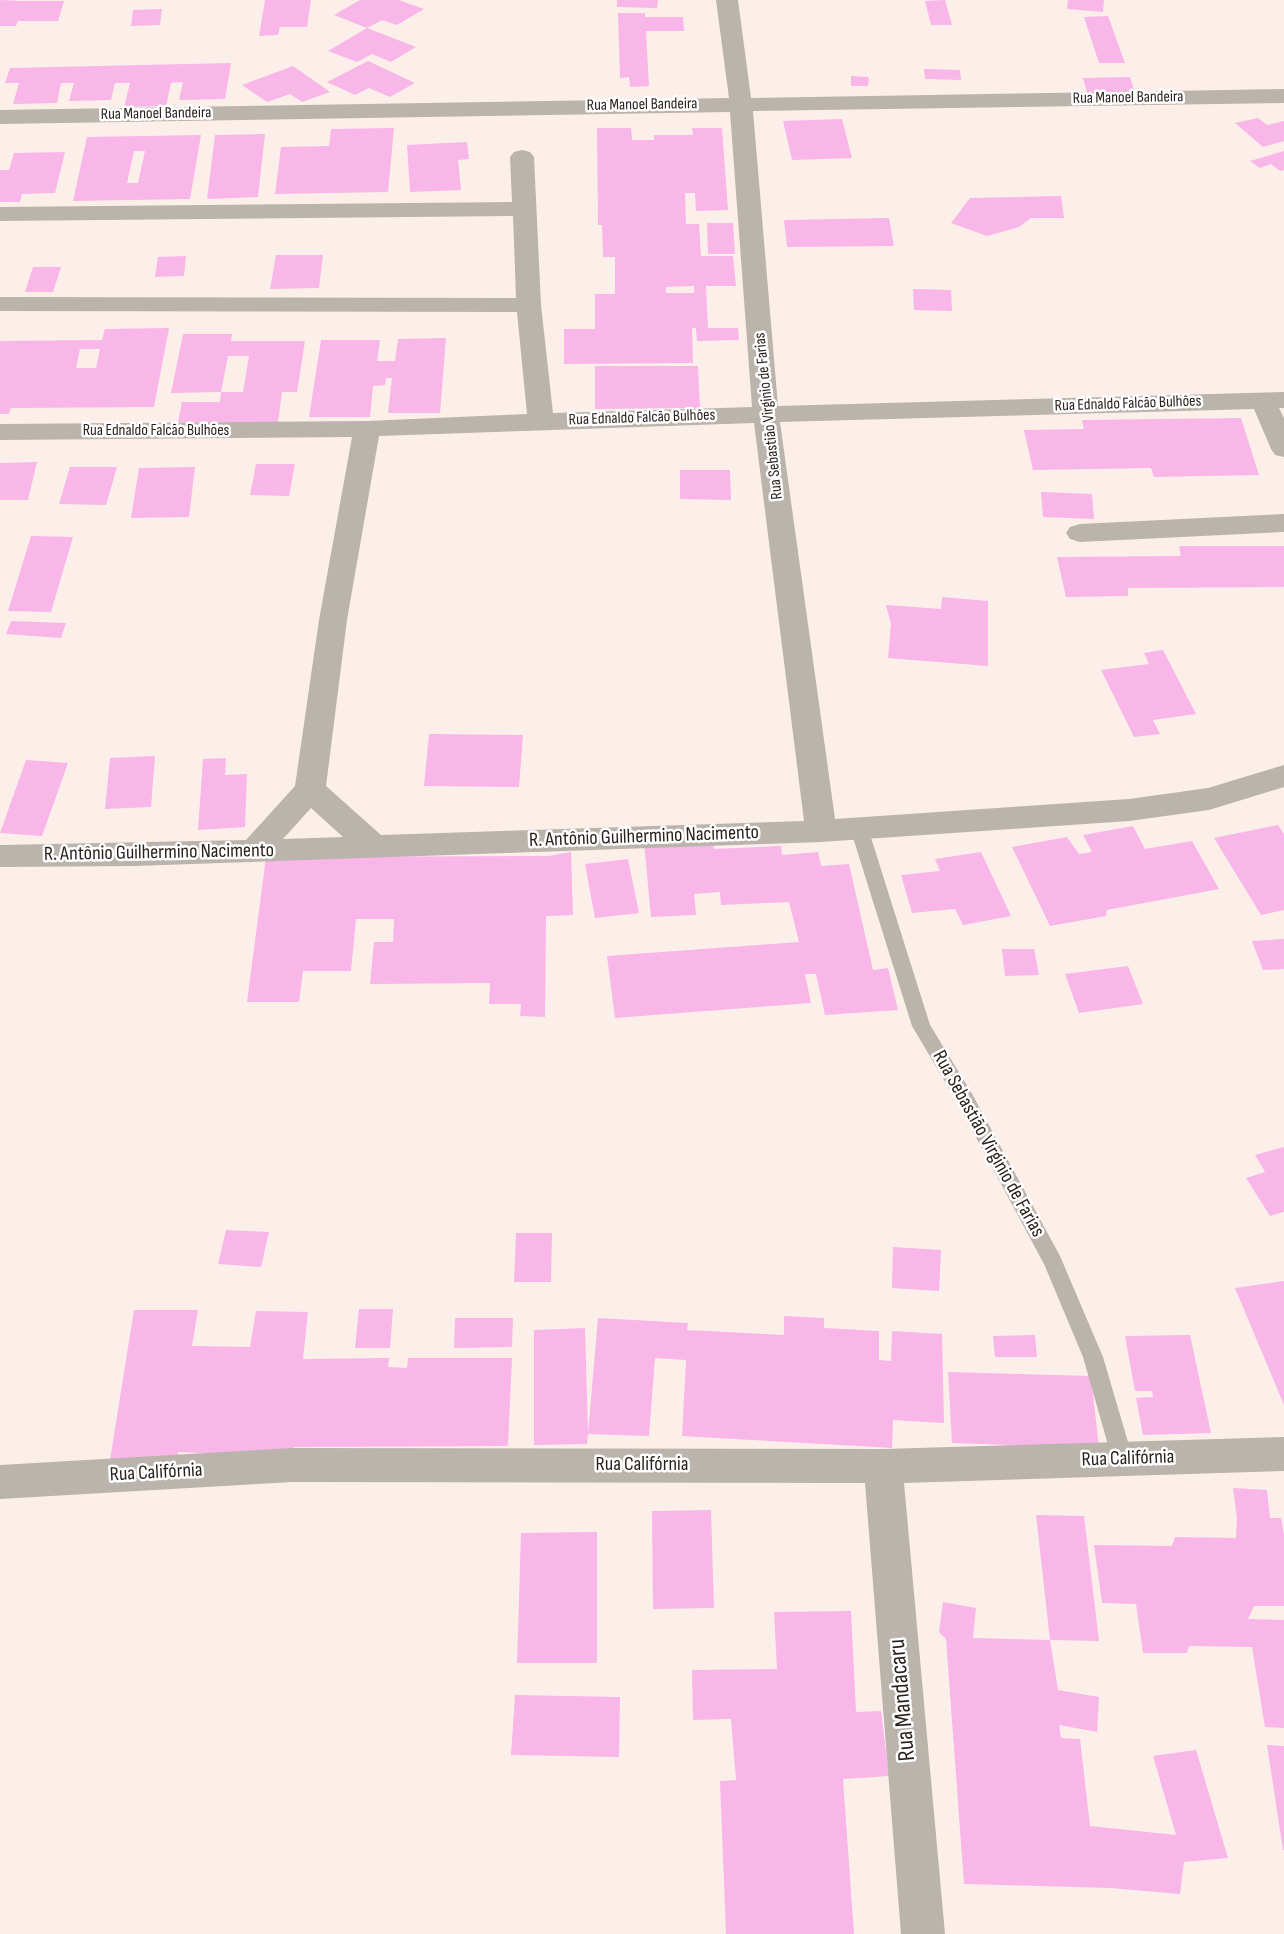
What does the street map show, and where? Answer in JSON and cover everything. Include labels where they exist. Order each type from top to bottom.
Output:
[{"type":"street","name":"Rua Sebastião Virginio de Farias","points":[[727,0],[741,104],[766,415],[821,831]]},
{"type":"street","name":"Rua Manoel Bandeira","points":[[0,117],[1284,96]]},
{"type":"street","points":[[522,157],[529,305],[541,421]]},
{"type":"street","points":[[0,214],[526,209]]},
{"type":"street","points":[[0,304],[529,305]]},
{"type":"street","name":"Rua Ednaldo Falcão Bulhões","points":[[0,432],[367,429],[541,421],[1273,400]]},
{"type":"street","points":[[1273,400],[1284,449]]},
{"type":"street","points":[[254,851],[310,789],[333,620],[367,429]]},
{"type":"street","points":[[1080,532],[1284,524]]},
{"type":"street","name":"R. Antônio Guilhermino Nacimento","points":[[0,856],[254,851],[821,831],[1129,810],[1209,799],[1284,776]]},
{"type":"street","points":[[310,789],[374,847]]},
{"type":"street","name":"Rua Califórnia","points":[[0,1482],[292,1465],[883,1466],[1284,1454]]},
{"type":"street","name":"Rua Mandacaru","points":[[883,1466],[923,1934]]},
{"type":"lane","name":"Rua Sebastião Virginio de Farias","points":[[859,828],[921,1026],[964,1097],[1053,1262],[1093,1357],[1122,1459]]},
{"type":"building","points":[[0,0],[64,1],[58,21],[18,21],[16,26],[0,26]]},
{"type":"building","points":[[265,0],[311,0],[307,27],[280,27],[278,35],[259,36]]},
{"type":"building","points":[[360,0],[399,0],[424,9],[397,25],[382,20],[367,28],[334,15]]},
{"type":"building","points":[[617,0],[658,0],[657,8],[617,7]]},
{"type":"building","points":[[945,0],[952,25],[931,25],[925,1]]},
{"type":"building","points":[[1068,0],[1104,0],[1103,12],[1067,9]]},
{"type":"building","points":[[162,9],[160,25],[131,26],[133,10]]},
{"type":"building","points":[[618,13],[645,13],[645,17],[683,17],[684,31],[646,31],[649,86],[630,87],[629,77],[620,78]]},
{"type":"building","points":[[1108,16],[1125,63],[1099,63],[1084,17]]},
{"type":"building","points":[[367,28],[416,47],[391,62],[372,54],[357,62],[328,51]]},
{"type":"building","points":[[368,61],[415,83],[390,97],[369,88],[355,95],[327,82]]},
{"type":"building","points":[[231,63],[225,99],[179,100],[183,82],[171,83],[166,106],[124,107],[130,83],[115,83],[111,100],[69,101],[74,83],[61,83],[57,103],[13,104],[19,83],[5,83],[10,68]]},
{"type":"building","points":[[293,66],[330,92],[302,102],[290,94],[267,102],[242,85]]},
{"type":"building","points":[[924,69],[960,70],[961,80],[925,79]]},
{"type":"building","points":[[851,76],[869,77],[868,86],[851,86]]},
{"type":"building","points":[[1130,77],[1135,93],[1087,93],[1083,78]]},
{"type":"building","points":[[1258,118],[1267,125],[1284,121],[1284,141],[1263,147],[1235,123]]},
{"type":"building","points":[[842,119],[852,158],[792,160],[783,121]]},
{"type":"building","points":[[394,128],[388,192],[275,194],[281,147],[329,146],[331,129]]},
{"type":"building","points":[[597,128],[631,128],[632,140],[654,140],[654,135],[693,135],[692,128],[722,128],[728,210],[696,211],[695,193],[685,193],[686,224],[699,224],[701,256],[733,256],[736,286],[706,286],[708,328],[738,328],[739,340],[697,341],[696,328],[692,328],[693,363],[564,364],[564,329],[595,329],[595,294],[615,294],[615,257],[603,257],[602,225],[598,225]],"holes":[[[694,286],[694,293],[666,293],[666,287]]]},
{"type":"building","points":[[265,134],[258,197],[207,199],[215,135]]},
{"type":"building","points":[[201,135],[190,199],[73,201],[87,137]],"holes":[[[134,151],[145,151],[138,183],[127,183]]]},
{"type":"building","points":[[467,142],[469,159],[458,160],[461,190],[410,192],[407,145]]},
{"type":"building","points":[[1284,151],[1284,170],[1280,171],[1271,164],[1260,168],[1250,161]]},
{"type":"building","points":[[65,152],[55,193],[22,194],[20,202],[0,202],[0,170],[9,170],[14,153]]},
{"type":"building","points":[[1061,196],[1064,218],[1031,218],[1019,227],[987,236],[951,223],[970,198]]},
{"type":"building","points":[[889,218],[894,246],[787,247],[784,220]]},
{"type":"building","points":[[707,223],[733,223],[735,254],[708,254]]},
{"type":"building","points":[[276,255],[323,255],[319,288],[270,289]]},
{"type":"building","points":[[186,256],[184,276],[155,277],[158,257]]},
{"type":"building","points":[[33,267],[61,267],[53,292],[25,292]]},
{"type":"building","points":[[913,289],[951,290],[952,311],[914,310]]},
{"type":"building","points":[[169,328],[154,407],[11,408],[9,414],[0,414],[0,341],[102,340],[105,329]],"holes":[[[80,349],[100,349],[96,368],[76,368]]]},
{"type":"building","points":[[183,334],[232,334],[231,341],[305,341],[297,392],[282,392],[278,422],[178,422],[182,402],[220,402],[221,392],[171,393]],"holes":[[[228,356],[249,356],[243,392],[221,392]]]},
{"type":"building","points":[[446,338],[440,413],[388,413],[392,378],[386,378],[385,385],[373,386],[370,417],[309,417],[321,340],[380,340],[377,361],[395,361],[398,339]]},
{"type":"building","points":[[595,366],[698,366],[700,408],[595,409]]},
{"type":"building","points":[[1241,418],[1259,475],[1154,477],[1151,468],[1033,470],[1024,430],[1084,429],[1082,420]]},
{"type":"building","points":[[37,462],[28,500],[0,500],[0,463]]},
{"type":"building","points":[[256,464],[295,464],[289,496],[250,495]]},
{"type":"building","points":[[70,467],[117,467],[106,505],[59,504]]},
{"type":"building","points":[[195,467],[189,517],[131,518],[139,468]]},
{"type":"building","points":[[680,470],[730,470],[731,500],[680,499]]},
{"type":"building","points":[[1041,492],[1092,494],[1094,519],[1043,517]]},
{"type":"building","points":[[31,536],[73,537],[51,612],[8,611]]},
{"type":"building","points":[[1179,546],[1284,546],[1284,587],[1128,588],[1128,596],[1066,597],[1057,557],[1181,556]]},
{"type":"building","points":[[942,597],[988,601],[988,666],[888,658],[891,624],[886,605],[941,609]]},
{"type":"building","points":[[11,621],[66,623],[61,638],[6,634]]},
{"type":"building","points":[[1163,650],[1196,714],[1153,720],[1160,734],[1134,737],[1101,670],[1149,664],[1144,653]]},
{"type":"building","points":[[429,734],[523,735],[519,787],[424,786]]},
{"type":"building","points":[[155,756],[151,807],[105,809],[110,758]]},
{"type":"building","points":[[226,758],[225,775],[247,774],[245,827],[198,830],[203,759]]},
{"type":"building","points":[[26,760],[68,763],[42,836],[0,833]]},
{"type":"building","points":[[1278,825],[1284,834],[1284,910],[1261,915],[1214,838]]},
{"type":"building","points":[[1133,826],[1145,849],[1192,841],[1219,889],[1107,910],[1106,916],[1050,926],[1012,847],[1067,837],[1079,854],[1092,852],[1083,835]]},
{"type":"building","points":[[713,839],[714,849],[781,846],[782,855],[818,852],[821,866],[849,864],[873,970],[888,968],[898,1010],[825,1015],[816,974],[805,974],[811,1003],[615,1018],[607,956],[799,942],[789,902],[721,905],[720,892],[694,894],[696,915],[651,917],[644,842]]},
{"type":"building","points":[[571,852],[573,915],[546,916],[545,1017],[520,1016],[521,1004],[489,1004],[490,983],[370,984],[374,942],[393,942],[394,919],[356,919],[351,971],[303,971],[299,1002],[247,1002],[266,857],[548,856]]},
{"type":"building","points":[[981,852],[1011,916],[963,925],[955,909],[912,913],[901,875],[940,871],[935,859]]},
{"type":"building","points":[[628,859],[639,913],[595,918],[585,864]]},
{"type":"building","points":[[1284,939],[1284,969],[1263,970],[1252,941]]},
{"type":"building","points":[[1002,949],[1034,949],[1039,975],[1005,976]]},
{"type":"building","points":[[1128,966],[1143,1004],[1079,1013],[1065,974]]},
{"type":"building","points":[[1284,1147],[1284,1212],[1270,1216],[1246,1178],[1265,1172],[1255,1155]]},
{"type":"building","points":[[226,1230],[269,1232],[261,1267],[218,1264]]},
{"type":"building","points":[[516,1233],[552,1233],[551,1282],[514,1282]]},
{"type":"building","points":[[893,1247],[941,1250],[939,1291],[892,1288]]},
{"type":"building","points":[[1284,1281],[1284,1405],[1235,1288]]},
{"type":"building","points":[[359,1309],[393,1309],[390,1348],[355,1348]]},
{"type":"building","points":[[134,1310],[198,1310],[192,1346],[250,1347],[256,1311],[308,1312],[303,1359],[389,1358],[388,1367],[407,1368],[408,1358],[512,1358],[508,1446],[294,1447],[289,1457],[178,1452],[177,1459],[110,1460]]},
{"type":"building","points":[[784,1316],[824,1318],[824,1328],[879,1331],[879,1360],[891,1361],[892,1331],[942,1334],[944,1423],[893,1420],[892,1448],[682,1436],[686,1360],[655,1358],[649,1436],[588,1434],[598,1318],[688,1323],[687,1330],[784,1335]]},
{"type":"building","points":[[455,1318],[513,1318],[512,1347],[454,1348]]},
{"type":"building","points":[[585,1328],[587,1444],[534,1445],[534,1330]]},
{"type":"building","points":[[1035,1335],[1037,1357],[995,1357],[993,1336]]},
{"type":"building","points":[[1190,1335],[1211,1433],[1143,1435],[1136,1398],[1153,1397],[1152,1391],[1135,1391],[1125,1336]]},
{"type":"building","points":[[948,1372],[1091,1376],[1099,1448],[952,1443]]},
{"type":"building","points":[[1233,1488],[1267,1490],[1270,1518],[1281,1518],[1284,1535],[1284,1606],[1254,1606],[1248,1619],[1284,1620],[1284,1728],[1265,1727],[1252,1647],[1189,1646],[1187,1653],[1143,1653],[1136,1604],[1102,1603],[1094,1545],[1172,1546],[1175,1537],[1236,1538],[1237,1518]]},
{"type":"building","points":[[711,1510],[714,1608],[653,1609],[652,1511]]},
{"type":"building","points":[[1036,1515],[1084,1516],[1099,1641],[1050,1640]]},
{"type":"building","points":[[597,1532],[597,1663],[517,1663],[521,1533]]},
{"type":"building","points":[[943,1602],[976,1608],[973,1638],[1050,1640],[1058,1690],[1099,1697],[1097,1732],[1059,1725],[1061,1738],[1080,1739],[1090,1826],[1176,1835],[1153,1756],[1196,1750],[1228,1858],[1184,1862],[1180,1894],[1111,1888],[964,1884],[946,1639],[939,1632]]},
{"type":"building","points":[[851,1611],[856,1712],[881,1711],[889,1776],[843,1779],[854,1934],[726,1934],[720,1781],[736,1780],[731,1719],[693,1720],[692,1670],[777,1669],[774,1612]]},
{"type":"building","points":[[515,1695],[620,1697],[619,1757],[511,1755]]},
{"type":"building","points":[[1267,1745],[1284,1746],[1284,1850],[1283,1850]]}]
